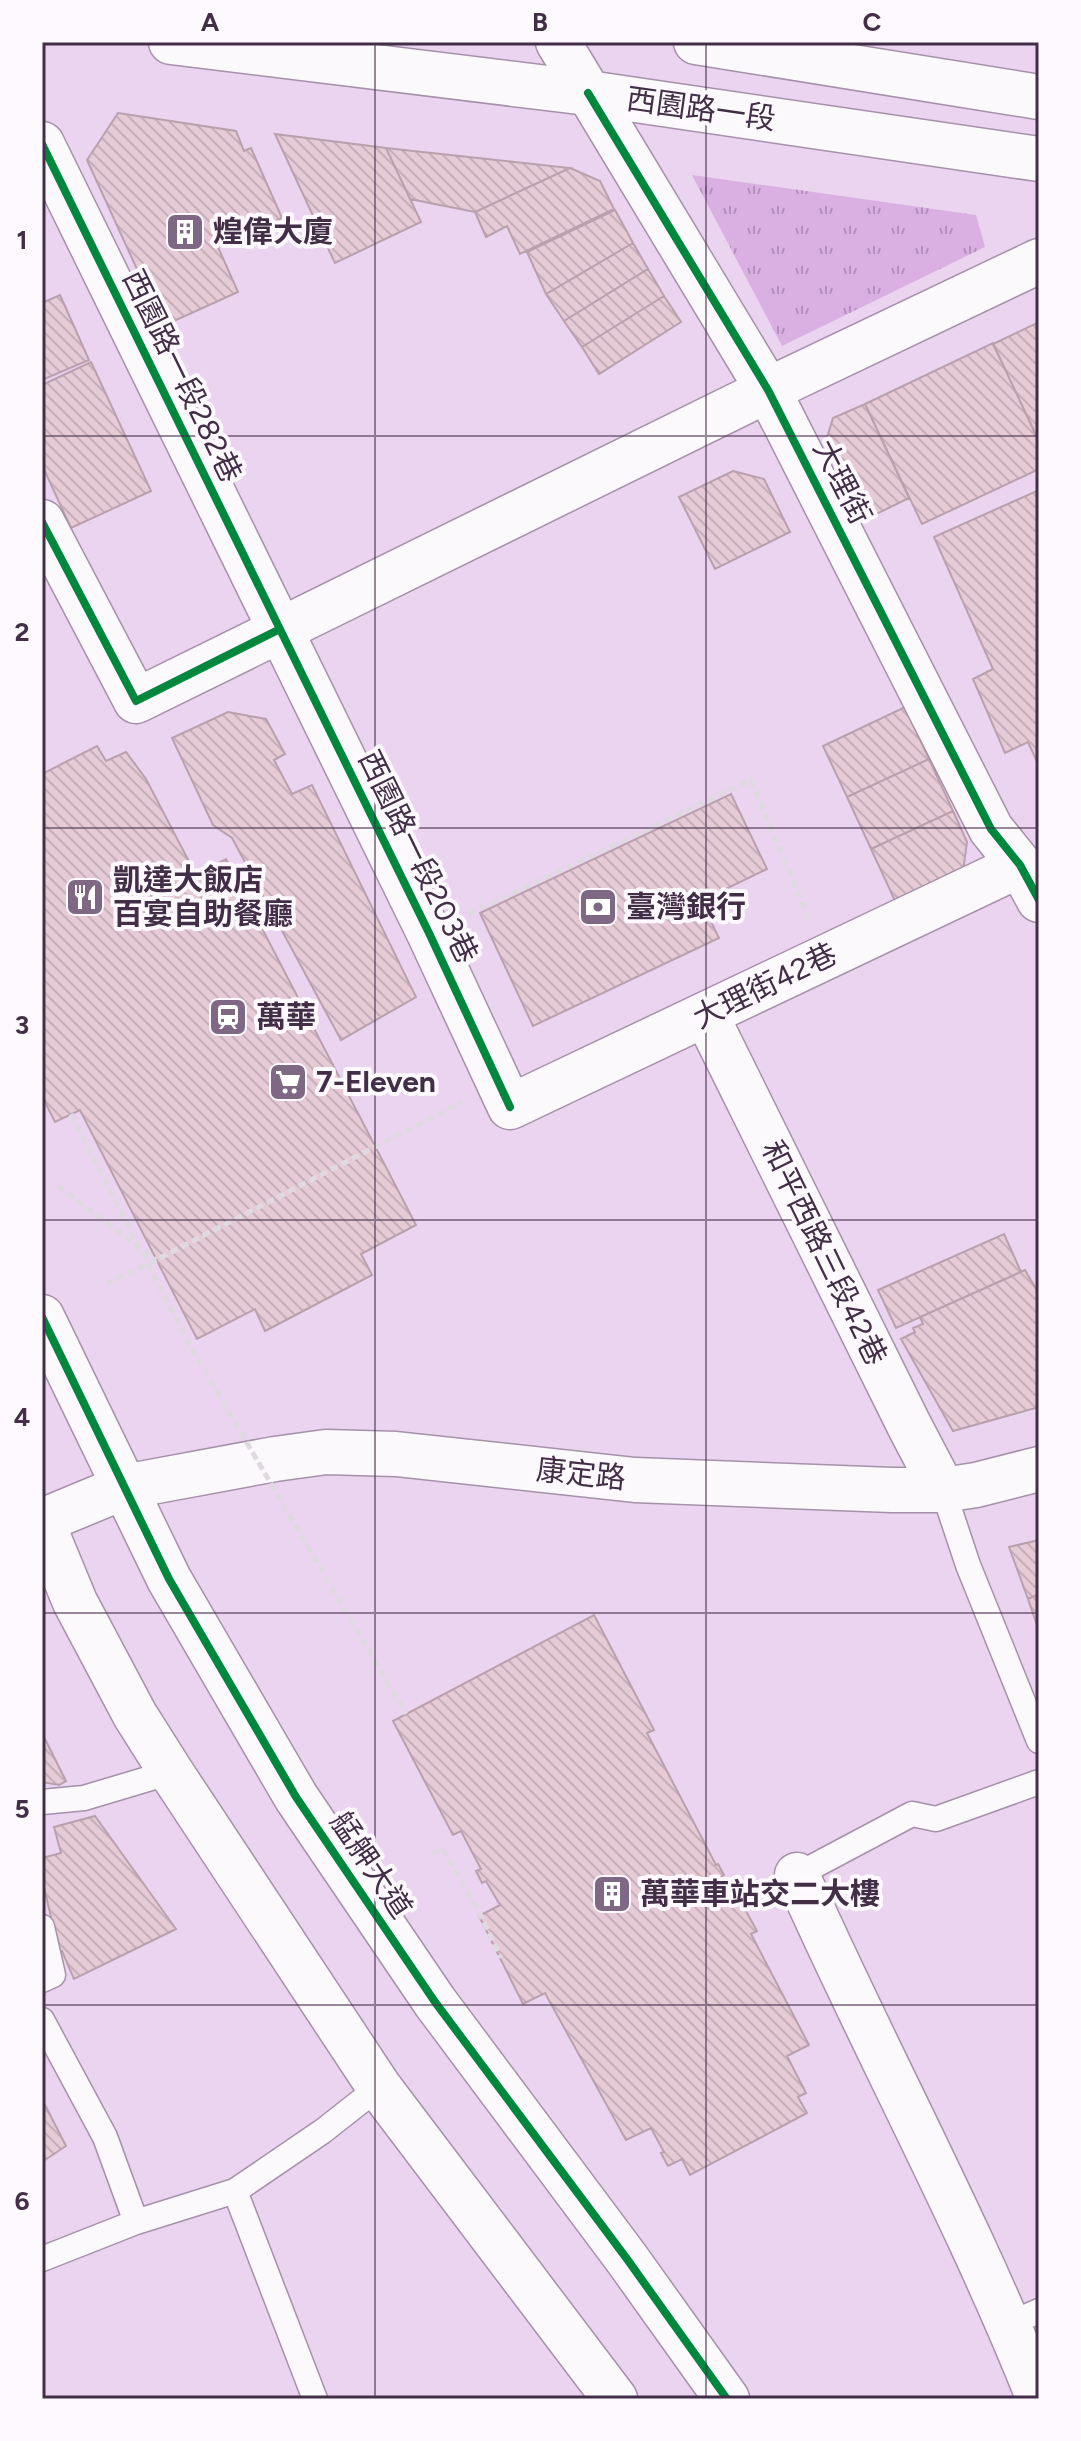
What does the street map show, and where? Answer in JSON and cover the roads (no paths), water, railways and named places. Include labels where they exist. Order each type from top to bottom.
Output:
[{"type":"street","name":"西園路一段","points":[[171,42],[588,93],[1039,159]]},
{"type":"street","name":"大理街","points":[[558,42],[768,390],[991,829],[1030,883]]},
{"type":"street","points":[[696,42],[1039,97]]},
{"type":"street","name":"西園路一段282巷","points":[[42,144],[280,629]]},
{"type":"street","points":[[42,522],[136,701],[768,390],[1039,261]]},
{"type":"street","name":"西園路一段203巷","points":[[280,629],[429,933],[504,1095]]},
{"type":"street","name":"大理街42巷","points":[[504,1095],[1030,883]]},
{"type":"street","name":"和平西路三段42巷","points":[[706,1015],[943,1490]]},
{"type":"street","name":"艋舺大道","points":[[42,1317],[169,1579],[296,1797],[435,2002],[727,2399]]},
{"type":"street","name":"康定路","points":[[42,1522],[124,1487],[326,1452],[396,1454],[635,1480],[943,1490],[1039,1469]]},
{"type":"street","points":[[42,1522],[75,1602],[135,1715],[171,1772],[379,2087],[615,2399]]},
{"type":"street","points":[[797,1875],[844,1981],[918,2129],[1024,2318],[1039,2399]]},
{"type":"lane","points":[[943,1490],[968,1565],[1039,1741]]},
{"type":"lane","points":[[42,1802],[84,1798],[171,1772]]},
{"type":"lane","points":[[797,1875],[912,1814],[936,1819],[1039,1782]]},
{"type":"lane","points":[[42,1927],[53,1975],[42,1980]]},
{"type":"lane","points":[[42,2020],[105,2137],[136,2222]]},
{"type":"lane","points":[[42,2259],[136,2222],[235,2191],[323,2131],[379,2087]]},
{"type":"lane","points":[[235,2191],[315,2399]]},
{"type":"place","name":"煌偉大廈","points":[[185,232]]},
{"type":"place","name":"凱達大飯店 百宴自助餐廳","points":[[85,897]]},
{"type":"place","name":"臺灣銀行","points":[[598,907]]},
{"type":"place","name":"萬華","points":[[228,1017]]},
{"type":"place","name":"7-Eleven","points":[[288,1082]]},
{"type":"place","name":"萬華車站交二大樓","points":[[612,1894]]}]
